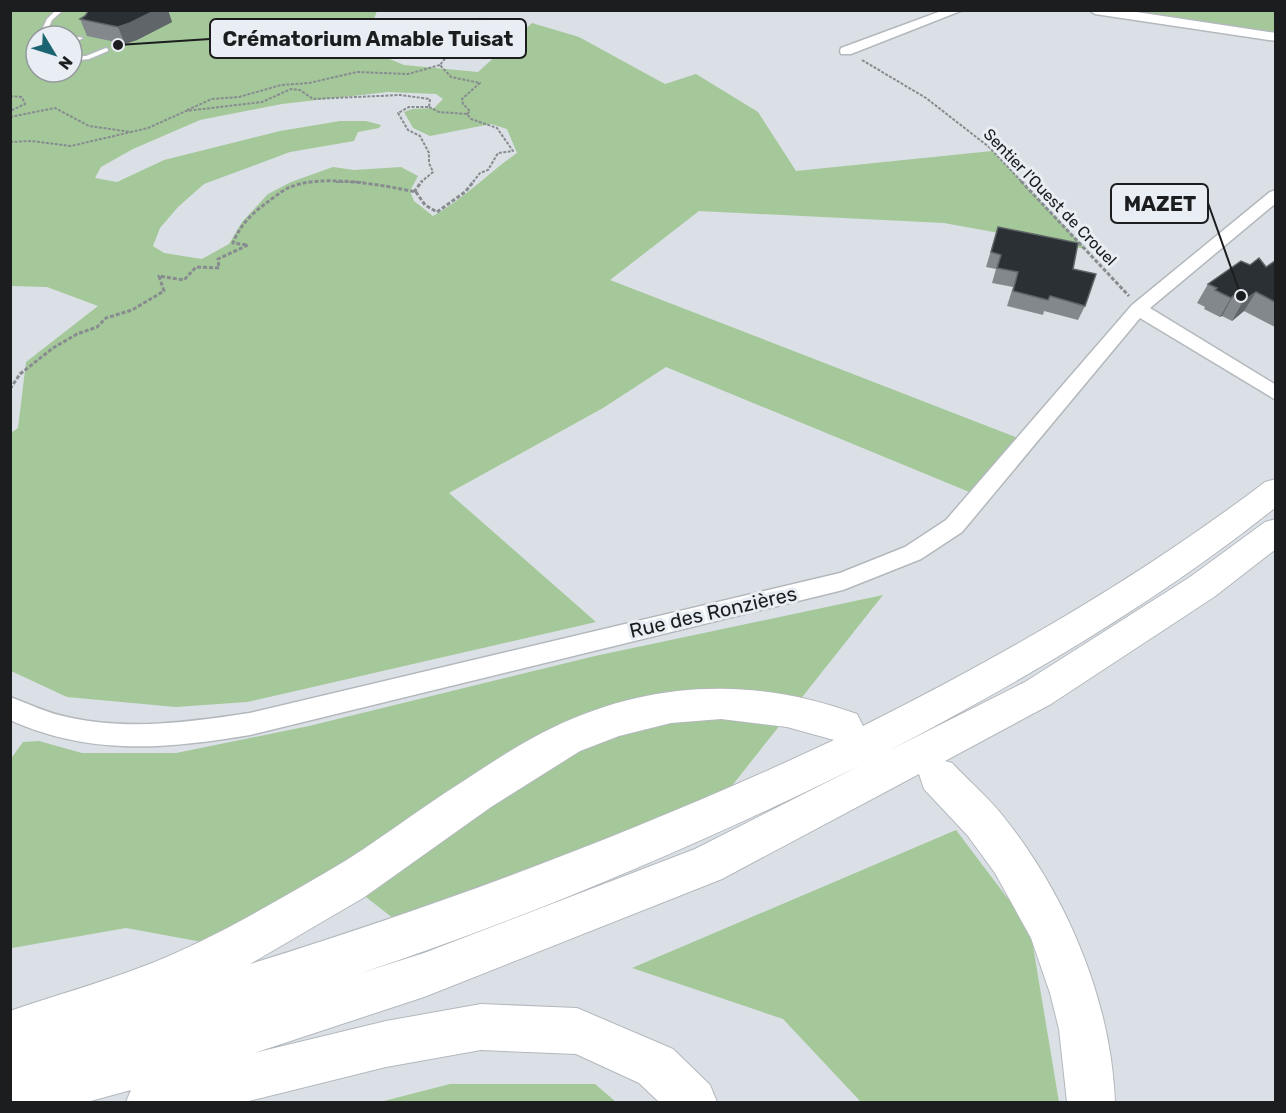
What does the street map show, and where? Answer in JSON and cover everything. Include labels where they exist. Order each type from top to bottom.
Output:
[{"type":"highway","points":[[10,1057],[286,975],[560,878],[704,821],[864,747],[1010,668],[1097,617],[1174,566],[1275,490]]},
{"type":"highway","points":[[10,1100],[190,1050],[424,975],[706,865],[1038,693],[1202,586],[1275,531]]},
{"type":"highway","points":[[10,1034],[144,989],[235,948],[348,883],[477,794],[567,739],[617,720],[671,707],[721,703],[787,711],[844,726]]},
{"type":"highway","points":[[938,776],[988,829],[1017,869],[1044,915],[1064,967],[1081,1031],[1090,1083],[1090,1102]]},
{"type":"highway","points":[[150,1102],[386,1044],[481,1027],[577,1031],[656,1066],[693,1102]]},
{"type":"street","points":[[846,51],[957,10]]},
{"type":"street","points":[[1095,10],[1275,37]]},
{"type":"street","name":"Rue des Ronzières","points":[[10,708],[58,726],[96,734],[186,735],[281,717],[843,581],[913,553],[954,526],[1138,309],[1275,195]]},
{"type":"street","points":[[1138,309],[1275,394]]},
{"type":"lane","points":[[48,24],[56,11],[65,10]]},
{"type":"lane","points":[[84,58],[106,50]]},
{"type":"path","points":[[10,142],[31,141],[71,146],[148,128],[212,99],[239,97],[281,85],[309,83],[357,72],[408,74],[440,65],[465,33],[481,18]]},
{"type":"path","name":"Sentier l'Ouest de Crouel","points":[[846,51],[926,98],[989,147],[1128,295],[1138,309]]},
{"type":"path","points":[[440,65],[451,77],[480,83],[462,99],[463,104],[470,111],[467,114]]},
{"type":"path","points":[[186,111],[262,102],[272,95],[295,89],[302,90],[313,99],[400,95],[430,99],[429,107]]},
{"type":"path","points":[[10,96],[22,97],[25,104],[10,111]]},
{"type":"path","points":[[10,388],[20,374],[53,348],[77,334],[97,327],[106,318],[132,310],[164,291],[159,276],[184,280],[196,267],[219,268],[218,259],[248,245],[233,243],[236,235],[253,213],[286,189],[299,184],[358,181],[414,192],[433,212],[440,211],[465,192],[480,173],[488,170],[498,153],[513,151],[497,128],[471,119],[467,114],[439,112],[429,107],[410,107],[398,113],[408,130],[420,136],[429,153],[429,163],[433,172],[423,179],[414,192]]},
{"type":"path","points":[[10,117],[27,111],[55,108],[89,126],[131,132]]},
{"type":"green space","points":[[10,11],[377,11],[363,48],[404,65],[478,72],[532,23],[579,37],[665,84],[696,74],[758,112],[796,171],[992,151],[1086,249],[944,223],[699,211],[610,280],[1026,441],[979,496],[666,367],[603,408],[449,493],[596,622],[247,702],[176,707],[67,697],[11,671],[11,433],[18,428],[26,362],[98,306],[47,287],[11,286]],"holes":[[[388,92],[436,94],[443,99],[434,108],[412,109],[404,112],[413,128],[430,136],[491,124],[507,129],[517,153],[455,202],[433,216],[414,201],[410,191],[418,176],[401,167],[354,170],[333,167],[291,182],[268,194],[242,222],[229,244],[202,259],[164,253],[153,246],[160,228],[178,207],[204,184],[290,152],[354,141],[358,132],[379,128],[381,125],[366,121],[340,121],[280,131],[164,160],[117,182],[95,178],[101,167],[133,149],[200,120],[282,104]]]},
{"type":"green space","points":[[1095,11],[1275,11],[1275,31],[1265,35]]},
{"type":"green space","points":[[883,595],[704,821],[412,933],[348,883],[235,948],[126,928],[12,948],[10,760],[23,742],[39,741],[82,753],[176,753],[309,726],[595,656]]},
{"type":"green space","points":[[956,830],[1030,928],[1059,1102],[861,1102],[783,1019],[632,968]]},
{"type":"green space","points":[[450,1084],[595,1084],[616,1102],[380,1102]]},
{"type":"building","points":[[89,10],[156,10],[118,27],[80,19]]},
{"type":"building","points":[[998,227],[1078,243],[1073,269],[1096,274],[1085,306],[1050,296],[1048,300],[1013,291],[1018,272],[997,268],[1001,255],[991,252]]},
{"type":"building","points":[[1259,258],[1266,267],[1275,261],[1275,302],[1256,292],[1243,301],[1233,296],[1231,298],[1208,284],[1241,261],[1250,265]]},
{"type":"place","name":"Crématorium Amable Tuisat","points":[[118,45]]},
{"type":"place","name":"MAZET","points":[[1241,296]]}]
